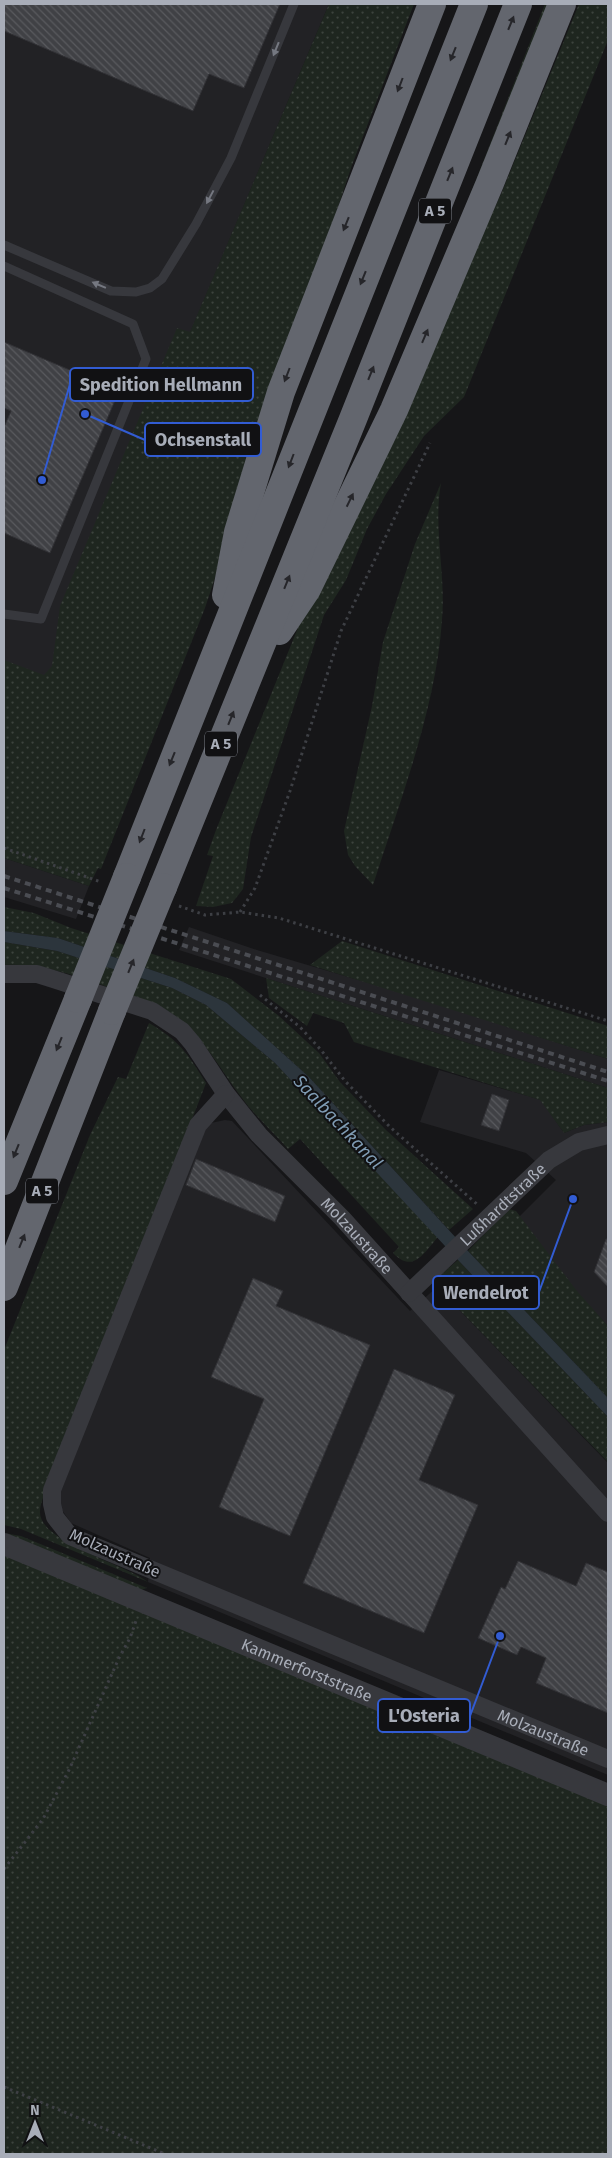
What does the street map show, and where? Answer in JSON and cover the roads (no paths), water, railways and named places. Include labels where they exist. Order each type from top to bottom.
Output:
[{"type":"highway","name":"A 5","points":[[418,39],[425,4]]},
{"type":"highway","name":"A 5","points":[[212,665],[238,532],[281,392],[432,4]]},
{"type":"highway","name":"A 5","points":[[4,1286],[98,1002],[117,880],[212,665],[326,371],[474,4]]},
{"type":"highway","name":"A 5","points":[[4,1181],[98,1002],[170,897],[248,676],[518,4]]},
{"type":"highway","points":[[248,676],[307,589],[394,410],[486,192],[562,4]]},
{"type":"street","name":"Molzaustraße","points":[[4,974],[37,974],[98,1002],[152,1011],[182,1031],[193,1044],[226,1094],[259,1135],[342,1218],[608,1513]]},
{"type":"street","name":"Molzaustraße","points":[[226,1094],[198,1125],[52,1490],[52,1504],[55,1517],[70,1536],[608,1759]]},
{"type":"street","name":"Lußhardtstraße","points":[[409,1293],[548,1160],[579,1142],[608,1135]]},
{"type":"street","name":"Kammerforststraße","points":[[4,1544],[608,1795]]},
{"type":"lane","points":[[4,244],[111,291],[136,292],[150,288],[162,279],[196,224],[231,158],[294,4]]},
{"type":"lane","points":[[4,266],[133,324],[146,359],[42,619],[4,614]]},
{"type":"water","name":"Saalbachkanal","points":[[4,931],[58,938],[175,978],[227,1003],[309,1077],[468,1251],[608,1398],[608,1417],[458,1260],[275,1063],[206,1005],[172,988],[57,951],[4,942]]},
{"type":"railway","points":[[4,876],[608,1072]]},
{"type":"railway","points":[[4,888],[608,1081]]},
{"type":"place","name":"Ochsenstall","points":[[85,414]]},
{"type":"place","name":"Spedition Hellmann","points":[[42,480]]},
{"type":"place","name":"Wendelrot","points":[[573,1199]]},
{"type":"place","name":"L'Osteria","points":[[500,1636]]}]
